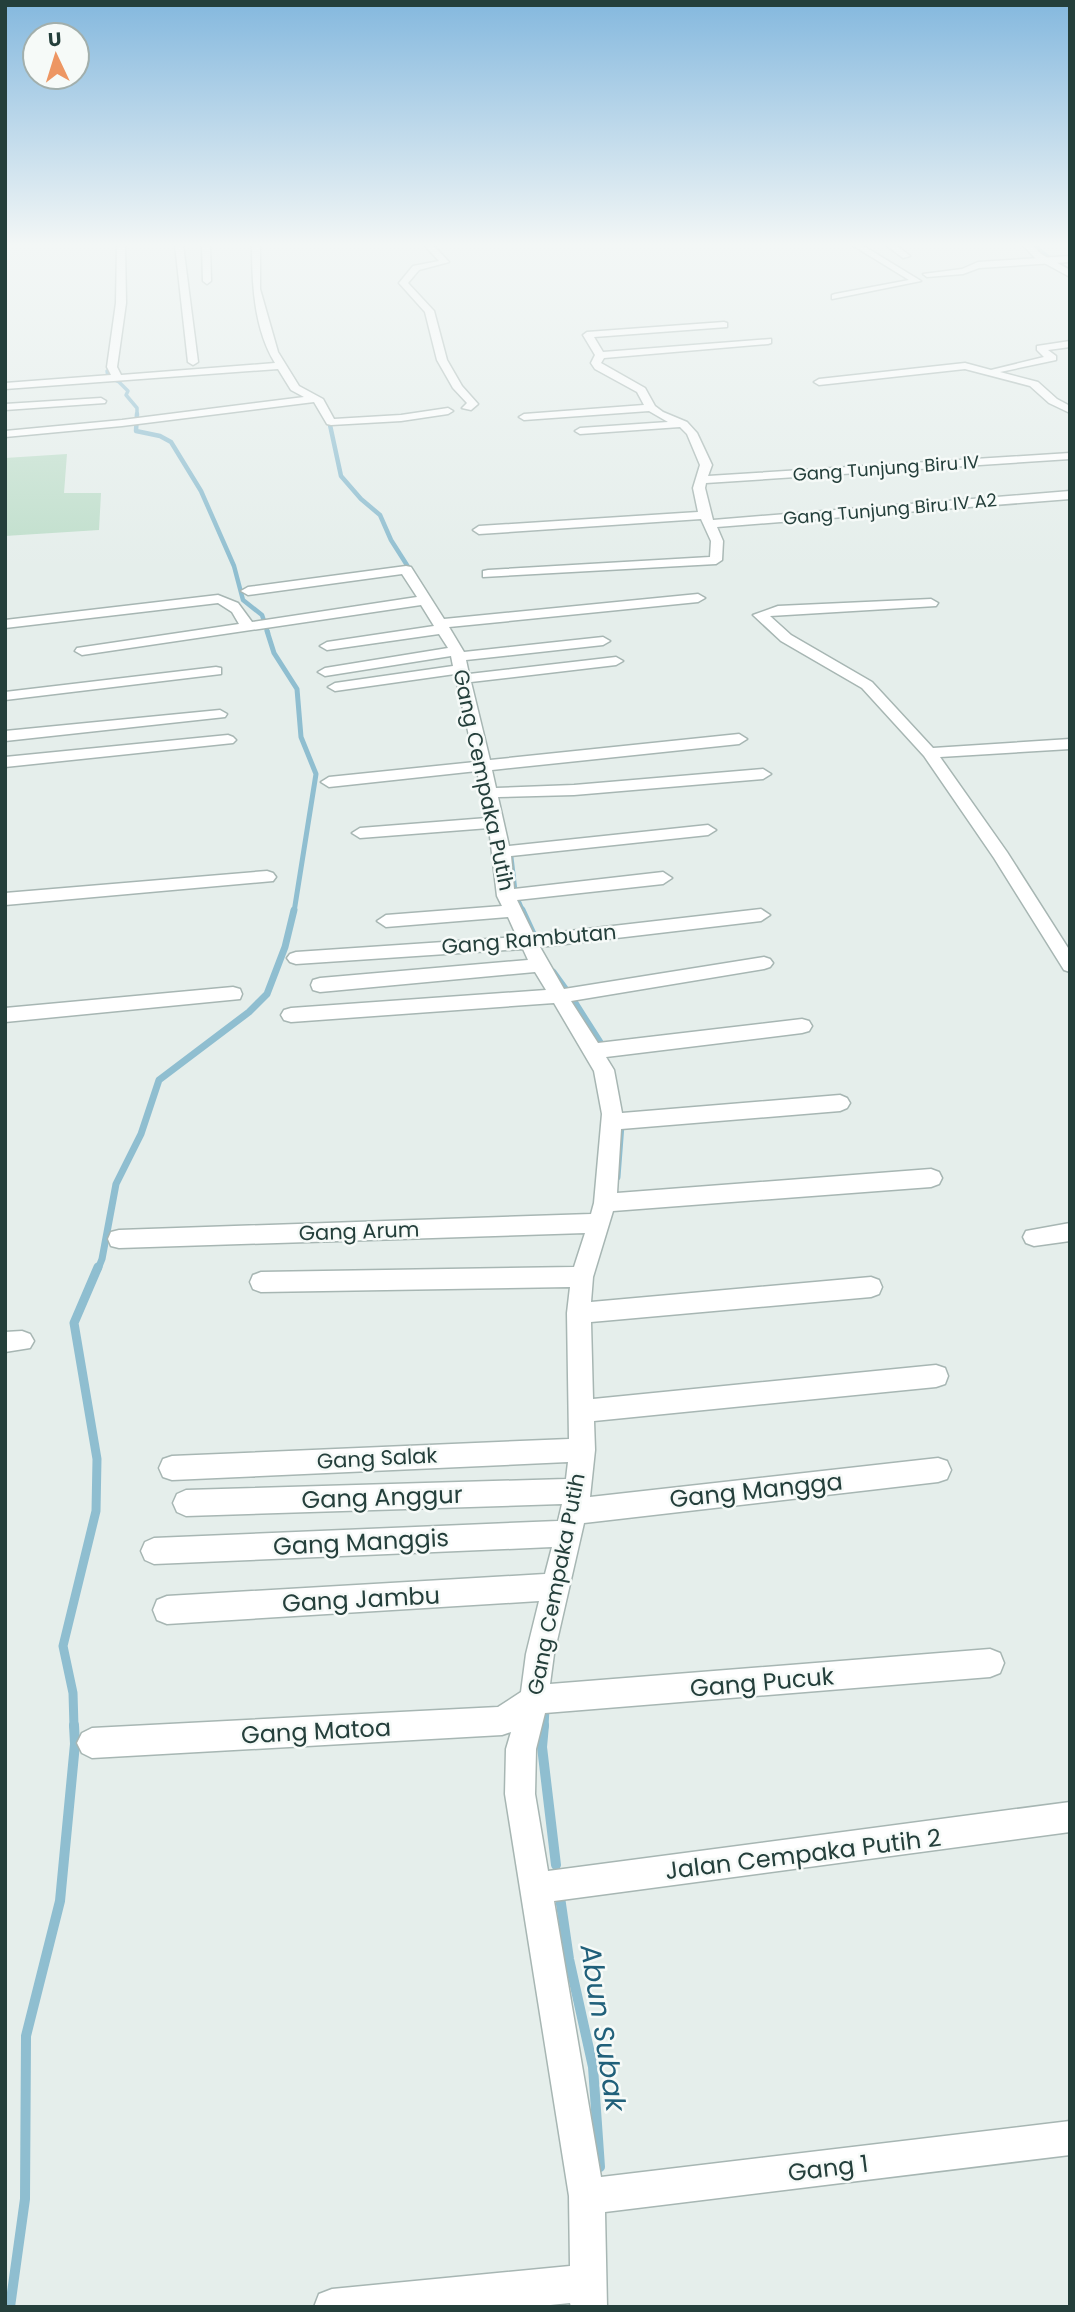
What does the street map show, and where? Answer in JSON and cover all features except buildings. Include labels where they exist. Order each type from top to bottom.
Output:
[{"type":"street","points":[[112,377],[115,353]]},
{"type":"street","points":[[192,353],[193,362]]},
{"type":"street","points":[[273,353],[295,388],[316,399],[334,424],[448,411]]},
{"type":"street","points":[[440,353],[458,388],[473,404],[467,408]]},
{"type":"street","points":[[488,574],[716,560],[716,541],[699,488],[706,471],[704,458],[692,433],[683,424],[651,408],[641,390],[596,363],[600,355],[625,353]]},
{"type":"street","points":[[990,371],[1050,360],[1051,357],[1046,353]]},
{"type":"street","points":[[819,382],[963,365],[1034,384],[1052,401],[1070,410]]},
{"type":"street","points":[[5,386],[281,366]]},
{"type":"street","points":[[5,434],[117,424],[316,399]]},
{"type":"street","points":[[5,407],[101,401]]},
{"type":"street","points":[[524,416],[651,408]]},
{"type":"street","points":[[580,431],[683,424]]},
{"type":"street","name":"Gang Tunjung Biru IV","points":[[702,480],[1070,456]]},
{"type":"street","name":"Gang Tunjung Biru IV A2","points":[[479,530],[708,519],[1070,495]]},
{"type":"street","name":"Gang Cempaka Putih","points":[[248,591],[405,570],[441,626],[460,664],[496,822],[510,904],[540,965],[594,1051],[608,1080],[613,1122],[602,1213],[582,1277],[579,1313],[582,1450],[573,1512],[540,1654],[534,1700],[522,1749],[520,1794],[587,2196],[589,2295]]},
{"type":"street","points":[[327,646],[441,626],[698,598]]},
{"type":"street","points":[[5,624],[218,599],[230,601],[252,627]]},
{"type":"street","points":[[82,651],[425,600]]},
{"type":"street","points":[[931,603],[768,611],[760,615],[786,638],[867,685],[929,753],[1001,856],[1070,966]]},
{"type":"street","points":[[335,687],[603,641]]},
{"type":"street","points":[[326,672],[460,664],[616,661]]},
{"type":"street","points":[[5,696],[216,671]]},
{"type":"street","points":[[5,736],[220,714]]},
{"type":"street","points":[[329,782],[739,739]]},
{"type":"street","points":[[5,762],[228,740]]},
{"type":"street","points":[[929,753],[1070,744]]},
{"type":"street","points":[[489,793],[574,790],[763,774]]},
{"type":"street","points":[[360,833],[496,822]]},
{"type":"street","points":[[502,852],[708,830]]},
{"type":"street","points":[[5,899],[267,877]]},
{"type":"street","points":[[386,921],[510,904],[663,878]]},
{"type":"street","name":"Gang Rambutan","points":[[296,958],[529,942],[761,915]]},
{"type":"street","points":[[291,1015],[561,996],[765,963]]},
{"type":"street","points":[[320,985],[540,965]]},
{"type":"street","points":[[5,1014],[233,994]]},
{"type":"street","points":[[594,1051],[802,1026]]},
{"type":"street","points":[[613,1122],[840,1103]]},
{"type":"street","name":"Gang Arum","points":[[119,1239],[602,1213],[931,1178]]},
{"type":"street","points":[[1034,1237],[1070,1232]]},
{"type":"street","points":[[261,1282],[582,1277]]},
{"type":"street","points":[[579,1313],[871,1287]]},
{"type":"street","points":[[582,1411],[936,1376]]},
{"type":"street","name":"Gang Salak","points":[[172,1468],[582,1450]]},
{"type":"street","name":"Gang Mangga","points":[[573,1512],[938,1470]]},
{"type":"street","name":"Gang Anggur","points":[[186,1503],[573,1512]]},
{"type":"street","name":"Gang Manggis","points":[[154,1551],[573,1512]]},
{"type":"street","name":"Gang Jambu","points":[[167,1610],[555,1587]]},
{"type":"street","name":"Gang Pucuk","points":[[534,1700],[990,1663]]},
{"type":"street","name":"Gang Matoa","points":[[92,1743],[502,1721],[534,1700]]},
{"type":"street","name":"Jalan Cempaka Putih 2","points":[[535,1888],[961,1834],[1070,1817]]},
{"type":"street","name":"Gang 1","points":[[587,2196],[1070,2138]]},
{"type":"street","points":[[332,2307],[589,2295]]},
{"type":"green space","points":[[67,454],[64,493],[101,493],[99,530],[5,536],[5,458]]},
{"type":"waterway","points":[[107,371],[108,377],[119,382],[128,391],[126,395],[137,408],[137,414]]},
{"type":"waterway","points":[[137,414],[136,431],[160,436],[171,442],[201,491],[234,566],[243,600],[262,615],[268,633]]},
{"type":"waterway","points":[[330,425],[341,476],[361,499],[380,515],[391,540],[412,573]]},
{"type":"waterway","points":[[267,631],[274,653],[297,689],[301,737],[316,774],[294,912]]},
{"type":"waterway","points":[[511,857],[515,891]]},
{"type":"waterway","name":"Abun Subak","points":[[517,898],[523,912]]},
{"type":"waterway","points":[[98,1269],[116,1184],[141,1134],[159,1080],[249,1012],[267,994],[285,947],[294,910]]},
{"type":"waterway","name":"Abun Subak","points":[[522,910],[534,936]]},
{"type":"waterway","name":"Abun Subak","points":[[553,972],[566,990]]},
{"type":"waterway","name":"Abun Subak","points":[[573,1000],[601,1044]]},
{"type":"waterway","name":"Abun Subak","points":[[617,1177],[621,1125]]},
{"type":"waterway","points":[[74,1727],[73,1693],[63,1646],[96,1511],[97,1459],[74,1323],[98,1267]]},
{"type":"waterway","name":"Abun Subak","points":[[544,1727],[545,1708]]},
{"type":"waterway","points":[[10,2307],[25,2199],[26,2036],[60,1901],[75,1744],[74,1725]]},
{"type":"waterway","name":"Abun Subak","points":[[544,1725],[542,1747],[556,1865]]},
{"type":"waterway","name":"Abun Subak","points":[[560,1897],[569,1959],[593,2067],[600,2167]]}]
